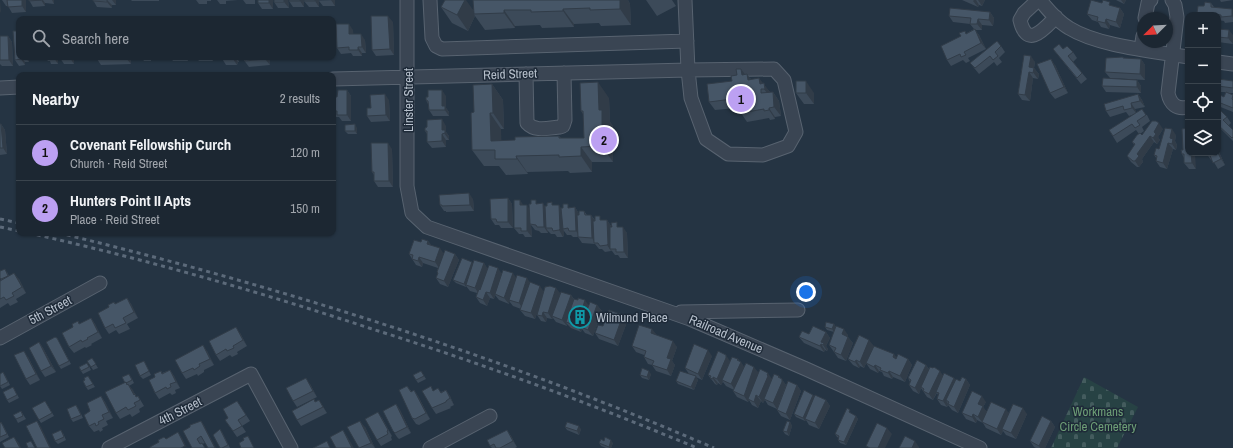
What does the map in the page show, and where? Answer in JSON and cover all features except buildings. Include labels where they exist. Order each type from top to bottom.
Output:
[{"type":"street","name":"Linster Street","points":[[407,0],[408,186],[410,200]]},
{"type":"street","points":[[430,0],[432,38],[436,46],[442,49],[687,41]]},
{"type":"street","points":[[685,0],[688,70],[691,98],[706,139],[728,154],[763,155],[788,146],[796,132],[784,80],[774,69],[688,70]]},
{"type":"street","points":[[1056,17],[1038,34],[1033,36],[1026,34],[1020,20],[1024,13],[1039,0],[1068,28],[1083,35],[1098,40],[1185,56]]},
{"type":"street","points":[[1147,12],[1148,3],[1151,0]]},
{"type":"street","points":[[1172,0],[1175,5],[1177,16],[1168,88],[1169,99],[1174,105],[1185,107]]},
{"type":"street","points":[[1221,62],[1233,64]]},
{"type":"street","name":"Reid Street","points":[[336,79],[688,70]]},
{"type":"street","points":[[526,74],[527,123],[531,127],[537,129],[563,126],[565,120],[564,73]]},
{"type":"street","points":[[0,88],[16,87]]},
{"type":"street","name":"Railroad Avenue","points":[[410,200],[412,213],[427,227],[672,312],[734,337],[980,448]]},
{"type":"street","name":"5th Street","points":[[0,338],[100,283]]},
{"type":"street","points":[[672,312],[798,310]]},
{"type":"street","name":"4th Street","points":[[109,448],[251,374],[291,448]]},
{"type":"street","points":[[430,448],[490,416]]},
{"type":"green space","name":"Workmans Circle Cemetery","points":[[1084,377],[1138,407],[1117,448],[1051,448]]},
{"type":"railway","points":[[0,219],[16,222]]},
{"type":"railway","points":[[0,227],[16,230]]},
{"type":"railway","points":[[42,236],[158,265],[327,314],[452,355],[534,384],[697,448]]},
{"type":"railway","points":[[71,236],[143,254],[309,301],[473,354],[634,415],[714,448]]},
{"type":"place","name":"Covenant Fellowship Curch","points":[[741,99]]},
{"type":"place","name":"Hunters Point II Apts","points":[[604,140]]},
{"type":"place","name":"Wilmund Place","points":[[580,317]]}]
